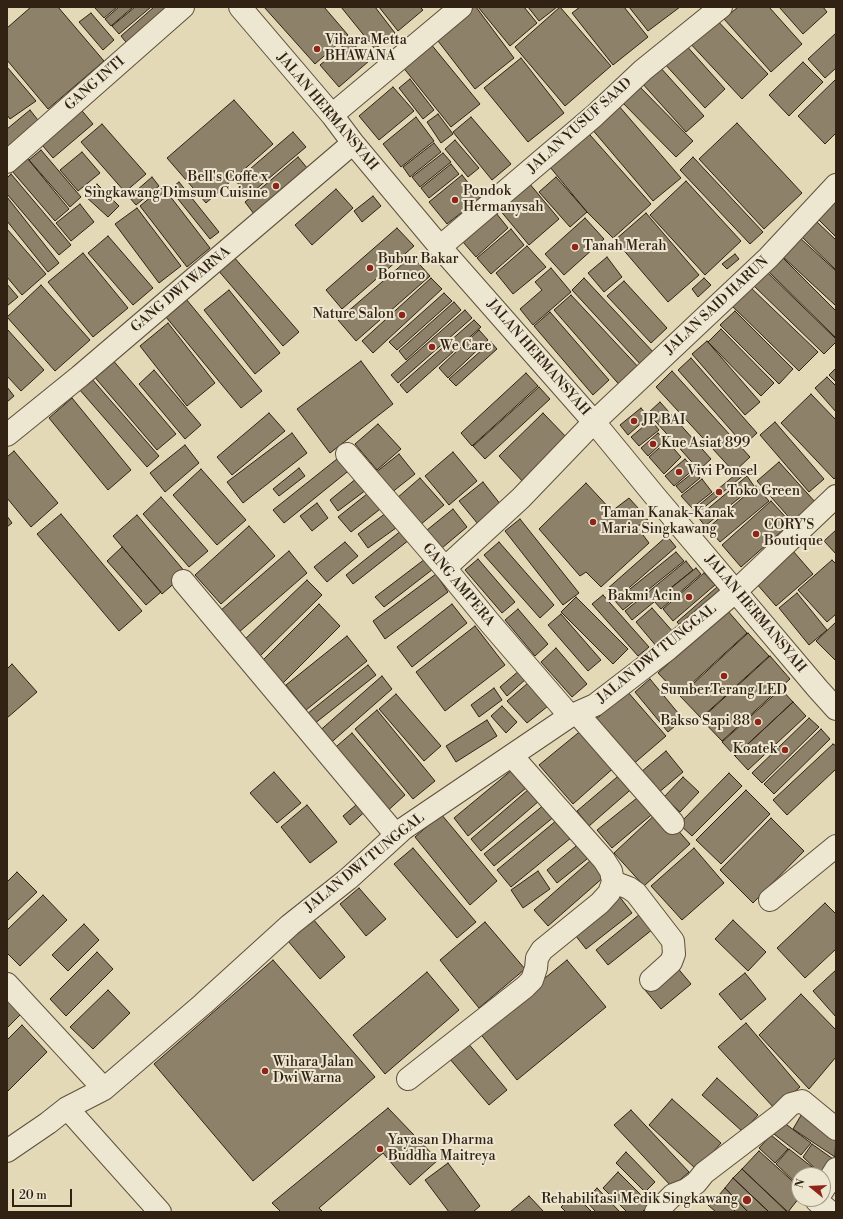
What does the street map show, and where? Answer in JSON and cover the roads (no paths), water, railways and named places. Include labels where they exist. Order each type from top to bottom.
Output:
[{"type":"street","name":"GANG INTI","points":[[7,162],[183,7]]},
{"type":"street","name":"JALAN HERMANSYAH","points":[[240,7],[332,115],[353,143],[440,246],[594,422],[836,709]]},
{"type":"street","points":[[332,115],[461,7]]},
{"type":"street","name":"JALAN YUSUF SAAD","points":[[440,246],[560,146],[643,70],[721,7]]},
{"type":"street","name":"GANG DWI WARNA","points":[[7,435],[86,371],[353,143]]},
{"type":"street","name":"JALAN SAID HARUN","points":[[446,568],[521,498],[594,422],[768,258],[836,185]]},
{"type":"street","name":"GANG AMPERA","points":[[347,454],[446,568],[490,623],[673,823]]},
{"type":"street","name":"JALAN DWI TUNGGAL","points":[[7,1151],[67,1108],[104,1089],[203,1004],[290,925],[348,879],[403,829],[574,715],[595,705],[668,649],[736,591],[836,496]]},
{"type":"street","points":[[182,581],[396,835]]},
{"type":"street","points":[[408,1079],[525,987],[532,980],[536,968],[537,958],[542,950],[600,903],[609,893],[613,882],[611,871],[604,860],[512,756]]},
{"type":"street","points":[[770,900],[836,846]]},
{"type":"street","points":[[613,882],[629,888],[636,893],[673,941],[674,954],[671,962],[651,980]]},
{"type":"street","points":[[7,984],[104,1089]]},
{"type":"street","points":[[656,1212],[673,1194],[686,1190],[696,1183],[704,1173],[780,1115],[790,1104],[802,1102],[836,1129]]},
{"type":"street","points":[[67,1108],[160,1212]]},
{"type":"street","points":[[831,1179],[836,1169]]},
{"type":"place","name":"Vihara Metta BHAWANA","points":[[317,49]]},
{"type":"place","name":"Bell's Coffe x Singkawang Dimsum Cuisine","points":[[276,186]]},
{"type":"place","name":"Pondok Hermanysah","points":[[455,200]]},
{"type":"place","name":"Tanah Merah","points":[[575,247]]},
{"type":"place","name":"Bubur Bakar Borneo","points":[[370,268]]},
{"type":"place","name":"Nature Salon","points":[[402,315]]},
{"type":"place","name":"We Care","points":[[432,347]]},
{"type":"place","name":"JP BAI","points":[[634,421]]},
{"type":"place","name":"Kue Asiat 899","points":[[653,444]]},
{"type":"place","name":"Vivi Ponsel","points":[[679,472]]},
{"type":"place","name":"Toko Green","points":[[719,492]]},
{"type":"place","name":"Taman Kanak-Kanak Maria Singkawang","points":[[593,522]]},
{"type":"place","name":"CORY'S Boutique","points":[[756,534]]},
{"type":"place","name":"Bakmi Acin","points":[[689,597]]},
{"type":"place","name":"SumberTerang LED","points":[[724,676]]},
{"type":"place","name":"Bakso Sapi 88","points":[[758,722]]},
{"type":"place","name":"Koatek","points":[[785,750]]},
{"type":"place","name":"Wihara Jalan Dwi Warna","points":[[265,1071]]},
{"type":"place","name":"Yayasan Dharma Buddha Maitreya","points":[[380,1149]]},
{"type":"place","name":"Rehabilitasi Medik Singkawang","points":[[747,1200]]}]
